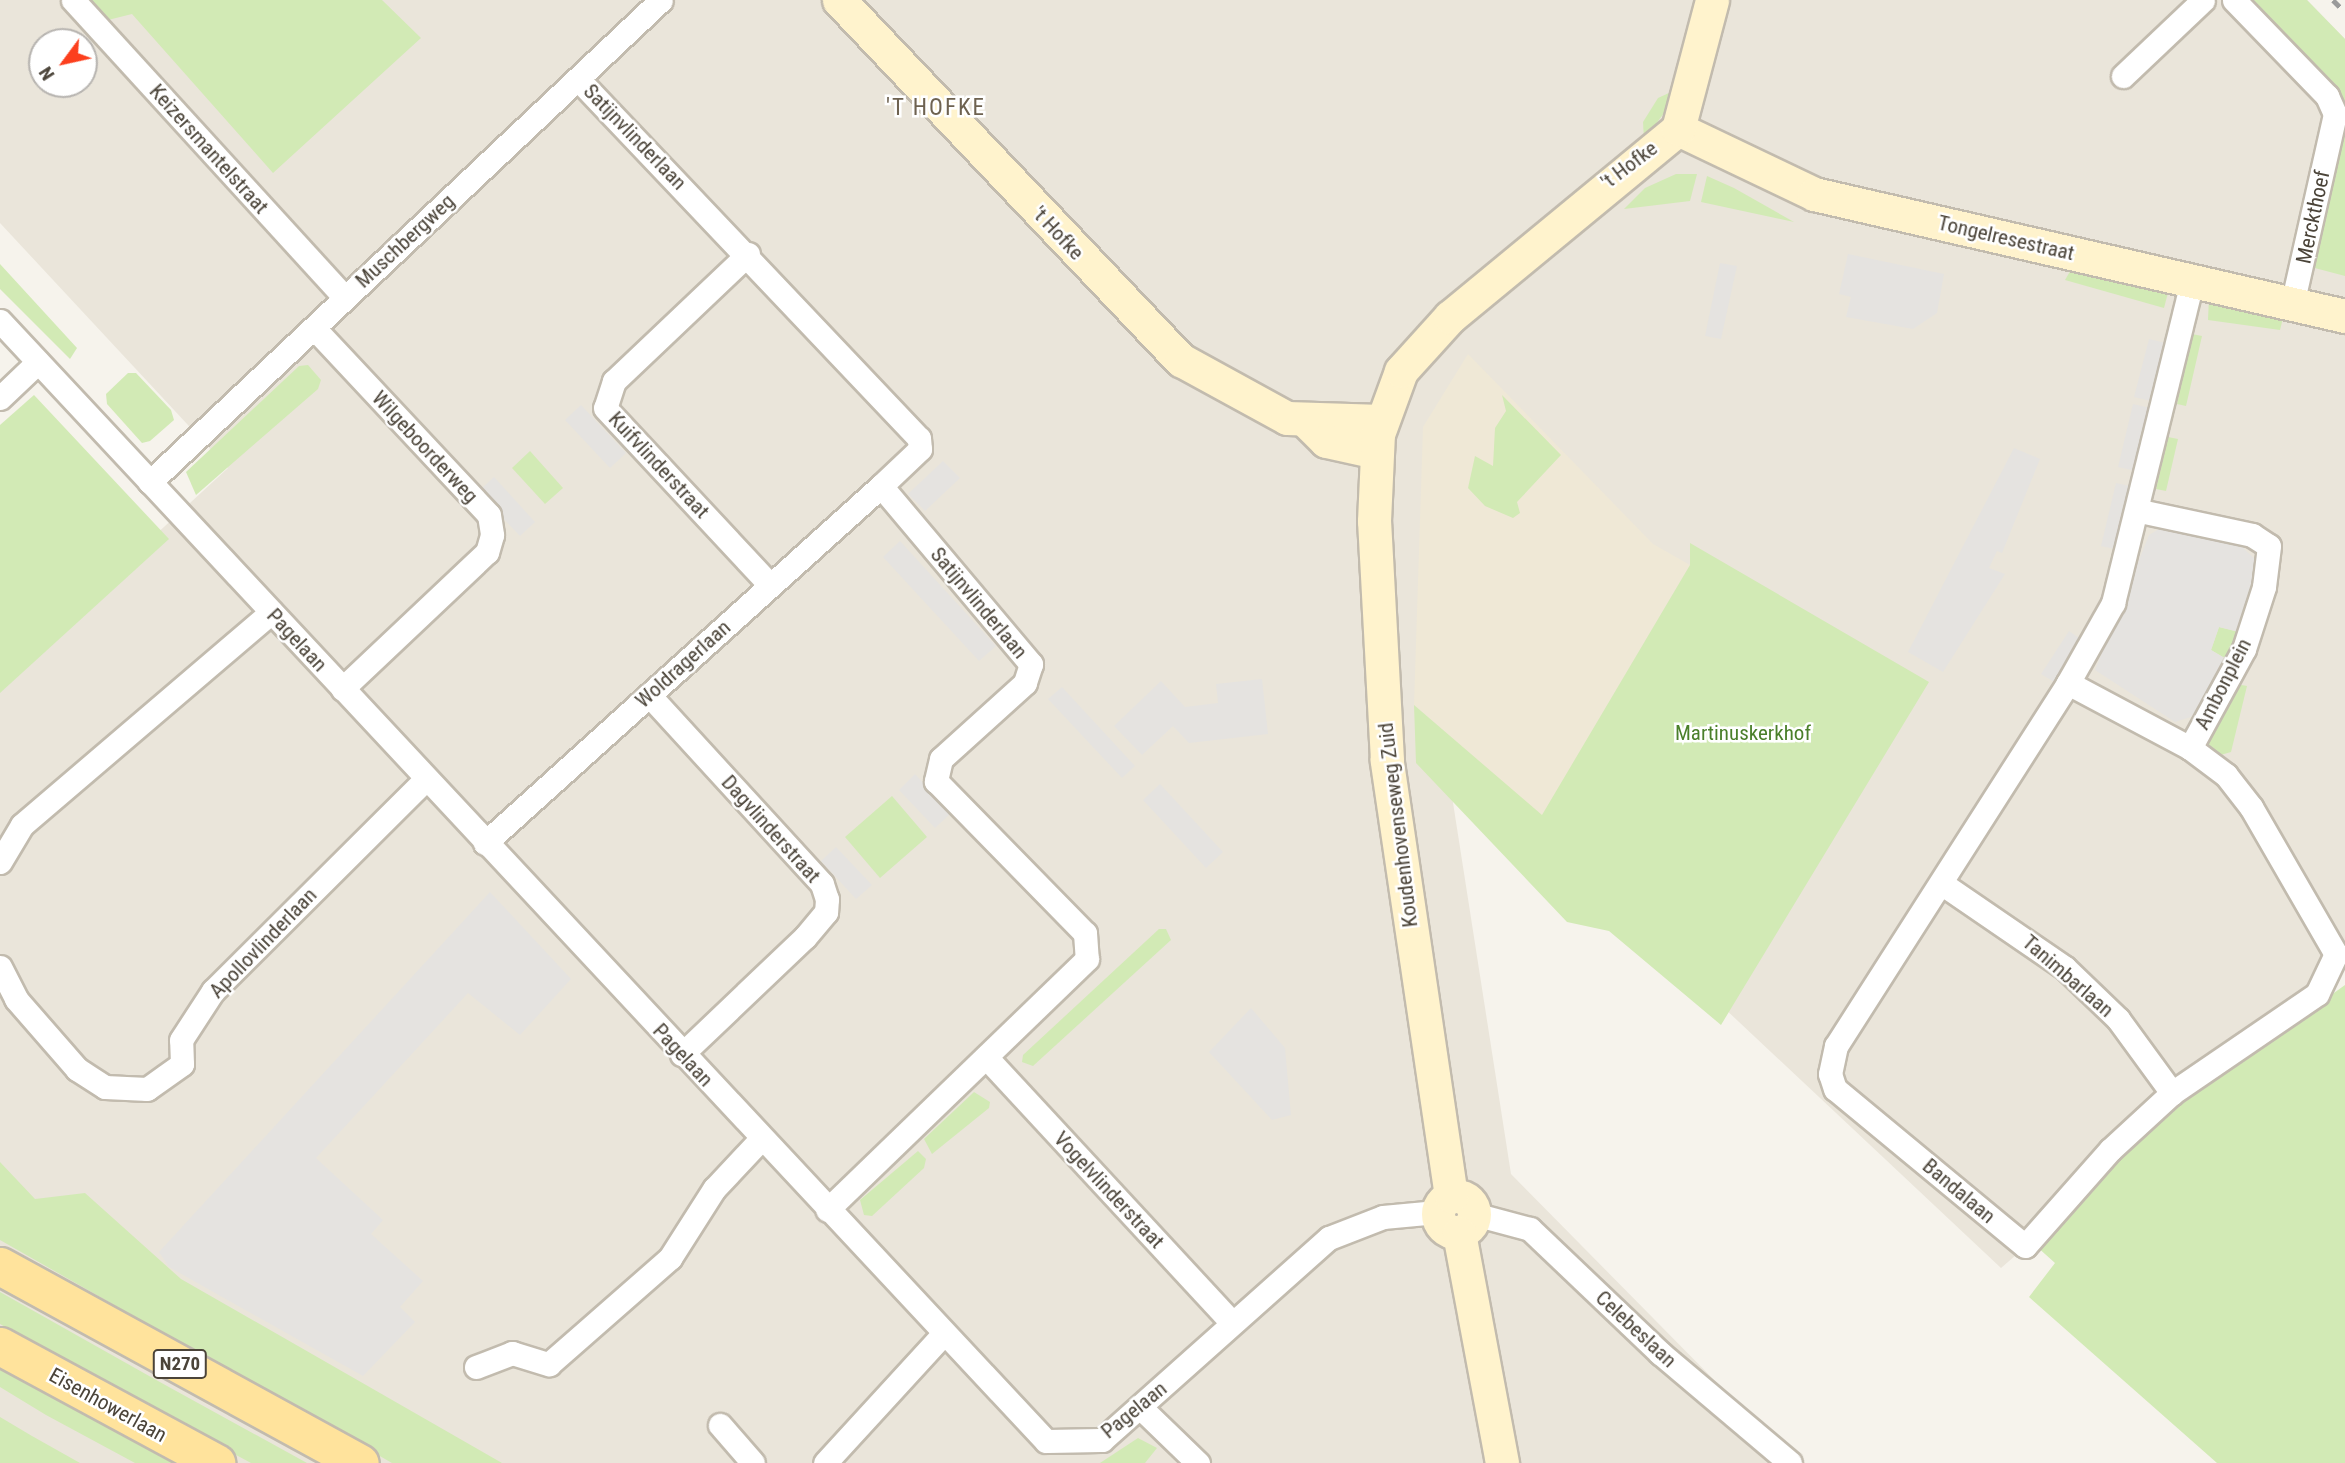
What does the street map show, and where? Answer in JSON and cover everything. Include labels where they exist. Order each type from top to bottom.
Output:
[{"type":"main road","name":"'t Hofke","points":[[839,0],[1144,327],[1217,384],[1308,423],[1321,417],[1379,436],[1401,371],[1450,317],[1678,129],[1712,0]]},
{"type":"main road","name":"Tongelresestraat","points":[[1678,129],[1814,194],[2345,316]]},
{"type":"main road","name":"Koudenhovenseweg Zuid","points":[[1379,436],[1387,760],[1455,1214],[1502,1463]]},
{"type":"main road","name":"N270","points":[[0,1266],[360,1463]]},
{"type":"main road","name":"Eisenhowerlaan","points":[[0,1346],[216,1463]]},
{"type":"street","name":"Keizersmantelstraat","points":[[73,0],[345,298]]},
{"type":"street","name":"Muschbergweg","points":[[150,482],[661,0]]},
{"type":"street","points":[[2123,76],[2203,0]]},
{"type":"street","name":"Merckthoef","points":[[2234,0],[2327,96],[2335,114],[2292,305]]},
{"type":"street","name":"Satijnvlinderlaan","points":[[578,79],[748,254],[919,438],[920,449],[881,486],[1031,664],[1025,683],[942,759],[936,781],[1086,933],[1087,959],[827,1210]]},
{"type":"street","name":"Kuifvlinderstraat","points":[[748,254],[614,381],[605,408],[771,585]]},
{"type":"street","points":[[2068,683],[2113,603],[2140,510],[2192,281]]},
{"type":"street","name":"Pagelaan","points":[[0,321],[682,1055],[1046,1441],[1102,1440],[1142,1409],[1231,1322],[1329,1238],[1383,1217],[1455,1214]]},
{"type":"street","name":"Wilgeboorderweg","points":[[314,328],[489,514],[492,535],[487,552],[342,689]]},
{"type":"street","points":[[0,398],[37,362]]},
{"type":"street","name":"Woldragerlaan","points":[[485,843],[881,486]]},
{"type":"street","name":"Ambonplein","points":[[2140,510],[2252,535],[2269,545],[2244,649],[2190,748]]},
{"type":"street","points":[[0,862],[22,825],[271,612]]},
{"type":"street","name":"Bandalaan","points":[[2068,683],[2190,748],[2251,807],[2336,954],[2317,994],[2172,1093],[2110,1150],[2025,1246],[1835,1089],[1830,1074],[1836,1046],[2068,683]]},
{"type":"street","name":"Dagvlinderstraat","points":[[649,695],[822,884],[827,899],[827,912],[805,937],[682,1055]]},
{"type":"street","name":"Apollovlinderlaan","points":[[0,967],[16,999],[77,1069],[105,1087],[147,1089],[182,1064],[181,1040],[213,991],[426,779]]},
{"type":"street","name":"Tanimbarlaan","points":[[1941,883],[2065,968],[2118,1019],[2172,1093]]},
{"type":"street","name":"Vogelvlinderstraat","points":[[986,1057],[1231,1322]]},
{"type":"street","points":[[476,1367],[512,1353],[549,1364],[670,1258],[714,1189],[761,1139]]},
{"type":"street","name":"Celebeslaan","points":[[1455,1214],[1530,1229],[1660,1353],[1790,1463]]},
{"type":"street","points":[[825,1463],[943,1334]]},
{"type":"street","points":[[1142,1409],[1198,1463]]},
{"type":"street","points":[[720,1424],[752,1463]]},
{"type":"shaded area","points":[[0,0],[2307,0],[2345,39],[2345,970],[2001,1268],[1444,745],[1511,1174],[1796,1463],[0,1463],[0,678],[228,468],[0,223]]},
{"type":"shaded area","points":[[1848,254],[1944,274],[1937,313],[1913,329],[1846,317],[1851,297],[1839,294]]},
{"type":"shaded area","points":[[1720,263],[1737,266],[1721,339],[1705,336]]},
{"type":"shaded area","points":[[2149,339],[2170,344],[2155,402],[2134,397]]},
{"type":"shaded area","points":[[1468,354],[1653,544],[1690,565],[1542,816],[1414,705],[1423,427]]},
{"type":"shaded area","points":[[2133,404],[2155,409],[2140,472],[2118,467]]},
{"type":"shaded area","points":[[581,405],[626,453],[610,468],[565,420]]},
{"type":"shaded area","points":[[2014,448],[2040,459],[2002,553],[1997,551],[1989,568],[2005,574],[1943,672],[1908,652]]},
{"type":"shaded area","points":[[943,461],[960,478],[925,511],[908,494]]},
{"type":"shaded area","points":[[494,477],[535,522],[520,536],[478,492]]},
{"type":"shaded area","points":[[2116,483],[2138,488],[2123,551],[2101,546]]},
{"type":"shaded area","points":[[2159,529],[2206,534],[2240,545],[2254,558],[2254,585],[2239,632],[2219,627],[2211,650],[2228,660],[2191,717],[2175,722],[2095,670],[2149,535]]},
{"type":"shaded area","points":[[900,541],[996,646],[979,661],[883,557]]},
{"type":"shaded area","points":[[2069,631],[2086,643],[2059,685],[2041,674]]},
{"type":"shaded area","points":[[1262,679],[1268,734],[1189,743],[1173,726],[1142,755],[1114,726],[1161,681],[1185,707],[1218,703],[1216,684]]},
{"type":"shaded area","points":[[1062,687],[1135,766],[1122,778],[1048,699]]},
{"type":"shaded area","points":[[915,774],[951,813],[935,828],[899,790]]},
{"type":"shaded area","points":[[1160,784],[1223,852],[1206,868],[1143,800]]},
{"type":"shaded area","points":[[836,847],[872,885],[856,899],[821,861]]},
{"type":"shaded area","points":[[490,892],[571,979],[520,1035],[468,993],[316,1158],[383,1220],[371,1234],[423,1281],[400,1307],[415,1322],[363,1376],[169,1267],[159,1252]]},
{"type":"shaded area","points":[[1251,1008],[1285,1048],[1291,1115],[1272,1120],[1209,1052]]},
{"type":"green space","points":[[81,0],[382,0],[421,38],[273,173],[132,14],[96,23]]},
{"type":"green space","points":[[2248,0],[2307,0],[2345,39],[2345,102]]},
{"type":"green space","points":[[1671,92],[1676,97],[1644,140],[1643,122],[1658,98]]},
{"type":"green space","points":[[2345,121],[2345,276],[2311,267]]},
{"type":"green space","points":[[1676,174],[1697,174],[1690,201],[1624,209],[1645,188]]},
{"type":"green space","points":[[1707,176],[1734,188],[1794,222],[1701,202]]},
{"type":"green space","points":[[0,264],[77,348],[70,359],[0,289]]},
{"type":"green space","points":[[2072,268],[2169,289],[2164,308],[2065,280]]},
{"type":"green space","points":[[2209,297],[2284,314],[2280,330],[2208,320]]},
{"type":"green space","points":[[2192,334],[2202,336],[2186,406],[2177,404]]},
{"type":"green space","points":[[308,365],[321,380],[318,389],[196,495],[186,472],[299,366]]},
{"type":"green space","points":[[128,373],[136,373],[171,410],[174,420],[150,441],[142,443],[107,404],[106,394]]},
{"type":"green space","points":[[34,395],[169,539],[0,693],[0,425]]},
{"type":"green space","points":[[1502,395],[1561,455],[1517,502],[1520,513],[1513,518],[1485,506],[1468,488],[1475,456],[1493,466],[1495,428],[1506,411]]},
{"type":"green space","points":[[2168,437],[2178,439],[2166,491],[2156,489]]},
{"type":"green space","points":[[530,451],[563,488],[545,504],[512,468]]},
{"type":"green space","name":"Martinuskerkhof","points":[[1690,543],[1929,682],[1721,1025],[1609,931],[1567,922],[1416,763],[1414,705],[1542,815],[1690,565]]},
{"type":"green space","points":[[2219,627],[2239,632],[2228,660],[2211,650]]},
{"type":"green space","points":[[2236,684],[2247,686],[2231,752],[2217,756],[2206,741]]},
{"type":"green space","points":[[892,796],[927,837],[880,878],[845,837]]},
{"type":"green space","points":[[1159,929],[1166,929],[1171,940],[1033,1066],[1022,1062],[1023,1055]]},
{"type":"green space","points":[[2345,985],[2345,1463],[2217,1463],[2029,1297],[2055,1263],[2035,1245],[2145,1129]]},
{"type":"green space","points":[[974,1092],[990,1102],[989,1108],[932,1154],[924,1139]]},
{"type":"green space","points":[[918,1151],[926,1159],[924,1168],[872,1216],[864,1215],[860,1200]]},
{"type":"green space","points":[[0,1162],[35,1199],[85,1193],[181,1279],[502,1463],[392,1463],[0,1240]]},
{"type":"green space","points":[[0,1292],[307,1463],[251,1463],[145,1406],[0,1324]]},
{"type":"green space","points":[[0,1364],[176,1463],[135,1463],[46,1415],[0,1387]]},
{"type":"green space","points":[[0,1417],[32,1436],[80,1463],[0,1463]]},
{"type":"green space","points":[[1138,1438],[1157,1448],[1145,1463],[1100,1463]]},
{"type":"railway","points":[[2333,0],[2345,12]]},
{"type":"district","name":"'T HOFKE","points":[[936,108]]}]
